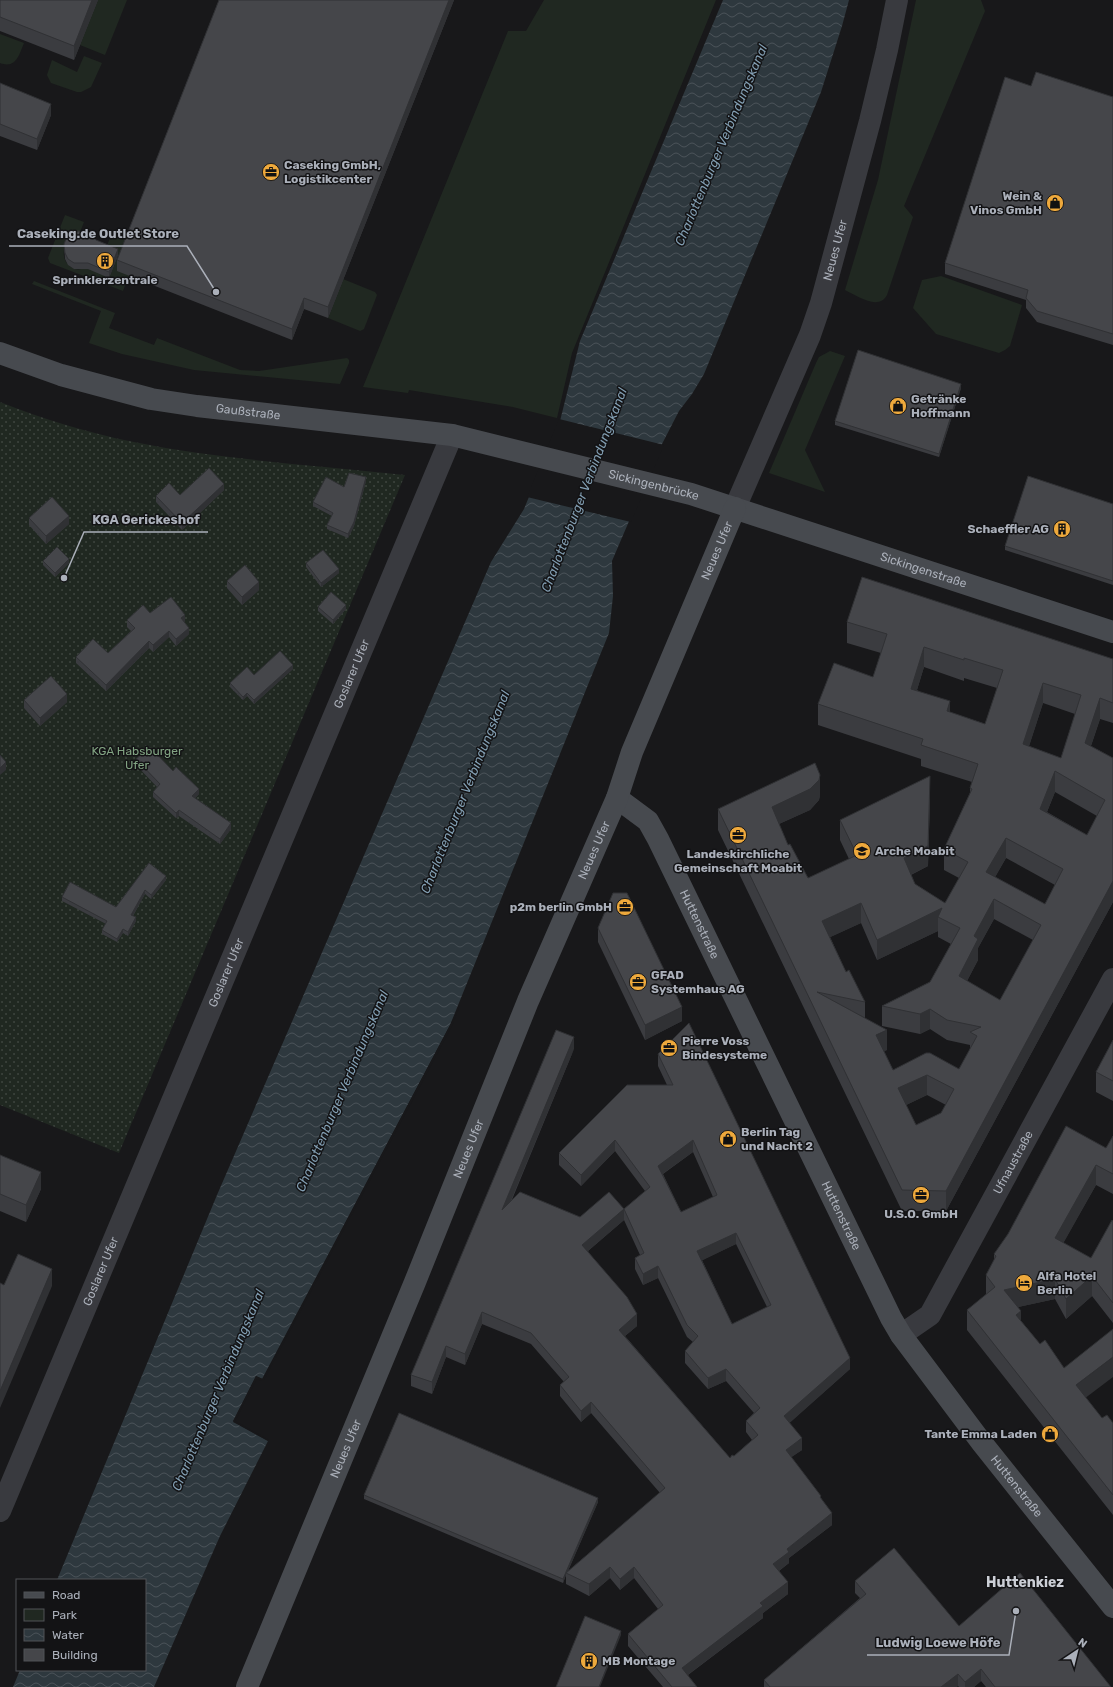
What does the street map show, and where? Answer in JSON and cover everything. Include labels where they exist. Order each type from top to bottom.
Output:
[{"type":"street","name":"Neues Ufer","points":[[247,1687],[415,1282],[528,1001],[617,798],[632,752],[735,508],[810,336],[821,303],[870,121],[887,50],[896,0]]},
{"type":"street","name":"Gaußstraße","points":[[0,353],[62,375],[152,399],[197,406],[452,435],[502,448]]},
{"type":"street","name":"Goslarer Ufer","points":[[0,1510],[452,435]]},
{"type":"street","name":"Sickingenbrücke","points":[[502,448],[691,494],[735,508]]},
{"type":"street","name":"Sickingenstraße","points":[[735,508],[1113,632]]},
{"type":"street","name":"Huttenstraße","points":[[617,798],[648,821],[658,839],[901,1336],[982,1443],[1113,1607]]},
{"type":"street","name":"Ufnaustraße","points":[[901,1336],[930,1315],[1113,979]]},
{"type":"green space","points":[[98,0],[127,0],[105,55],[80,45]]},
{"type":"green space","points":[[544,0],[716,0],[572,353],[557,418],[513,407],[409,390],[408,393],[363,387],[508,31],[526,31]]},
{"type":"green space","points":[[916,0],[981,0],[985,11],[904,206],[913,217],[887,295],[879,302],[873,302],[845,290],[878,180]]},
{"type":"green space","points":[[0,34],[24,43],[16,60],[10,64],[0,63]]},
{"type":"green space","points":[[84,56],[102,63],[91,87],[81,92],[77,92],[51,83],[47,75],[52,60],[77,72]]},
{"type":"green space","points":[[65,215],[84,222],[78,237],[64,250],[64,257],[66,261],[75,269],[86,268],[96,261],[104,252],[112,233],[141,244],[123,291],[50,263],[48,258]]},
{"type":"green space","points":[[941,276],[1022,305],[1010,346],[999,353],[936,334],[913,308],[922,280]]},
{"type":"green space","points":[[343,279],[375,292],[377,295],[364,329],[360,331],[328,318]]},
{"type":"green space","points":[[34,281],[115,313],[109,328],[154,345],[157,338],[240,370],[259,371],[347,358],[349,363],[340,384],[194,370],[122,354],[89,343],[101,311],[32,284]]},
{"type":"green space","points":[[830,351],[845,356],[805,450],[825,492],[769,473],[819,357]]},
{"type":"green space","name":"KGA Habsburger Ufer","points":[[0,402],[49,420],[83,430],[168,448],[269,462],[405,475],[119,1153],[0,1105]]},
{"type":"water","name":"Charlottenburger Verbindungskanal","points":[[723,0],[849,0],[821,92],[704,374],[692,394],[679,411],[662,444],[612,561],[613,596],[609,633],[450,1025],[262,1379],[256,1376],[233,1422],[268,1441],[220,1536],[154,1687],[13,1687],[20,1671],[146,1671],[146,1579],[57,1579],[217,1195],[491,562],[524,509],[560,421],[580,341]]},
{"type":"pier","points":[[559,419],[664,445],[631,522],[527,497]]},
{"type":"pier","points":[[459,1008],[452,1026],[264,1380],[262,1381],[257,1379],[235,1421],[269,1440],[268,1441],[233,1421],[256,1376],[263,1379]]},
{"type":"building","points":[[0,0],[92,0],[74,46],[0,17]]},
{"type":"building","points":[[219,0],[449,0],[328,307],[304,298],[292,329],[117,260]]},
{"type":"building","name":"Wein & Vinos GmbH","points":[[1036,72],[1113,97],[1113,334],[1037,311],[1026,298],[1028,290],[945,263],[1005,77],[1031,86]]},
{"type":"building","points":[[0,83],[51,104],[37,139],[0,124]]},
{"type":"building","points":[[78,231],[88,233],[96,240],[118,249],[109,272],[88,263],[74,263],[68,259],[65,253],[64,244],[69,235]]},
{"type":"building","name":"Getränke Hoffmann","points":[[858,350],[961,384],[939,454],[835,421]]},
{"type":"building","points":[[209,468],[224,484],[182,523],[156,496],[169,483],[180,495]]},
{"type":"building","points":[[349,473],[366,477],[354,522],[348,534],[327,525],[333,513],[313,502],[326,477],[344,487]]},
{"type":"building","name":"Schaeffler AG","points":[[1028,476],[1113,504],[1113,581],[1005,546]]},
{"type":"building","points":[[52,497],[69,516],[46,536],[29,518]]},
{"type":"building","points":[[57,547],[69,559],[55,573],[43,561]]},
{"type":"building","points":[[323,550],[339,569],[321,583],[306,563]]},
{"type":"building","points":[[245,565],[259,582],[242,597],[227,581]]},
{"type":"building","points":[[862,577],[1113,659],[1113,703],[1100,698],[1085,743],[1113,758],[1113,881],[946,1191],[902,1190],[718,809],[815,763],[820,775],[819,780],[810,789],[772,807],[788,845],[790,844],[808,878],[857,855],[840,820],[930,776],[928,846],[904,858],[915,884],[945,903],[968,862],[944,849],[972,789],[970,788],[978,764],[921,745],[923,739],[818,704],[834,663],[873,677],[887,634],[847,622]],"holes":[[[924,647],[964,660],[964,658],[1003,670],[985,724],[947,711],[950,701],[911,689]],[[1043,683],[1081,695],[1061,758],[1023,744]],[[1055,771],[1105,800],[1087,835],[1040,809]],[[1006,838],[1063,869],[1045,904],[986,872]],[[994,899],[1041,925],[1000,1000],[959,976],[978,939],[974,936]],[[861,903],[877,940],[942,908],[938,917],[960,928],[930,982],[882,1006],[920,1014],[930,1009],[947,1020],[981,1027],[970,1032],[977,1036],[959,1069],[930,1053],[926,1053],[893,1070],[876,1035],[887,1030],[817,992],[865,1002],[849,970],[846,972],[822,921]],[[927,1075],[954,1089],[941,1113],[916,1125],[898,1088]]]},
{"type":"building","points":[[331,592],[346,605],[333,620],[318,607]]},
{"type":"building","points":[[171,597],[185,615],[181,618],[189,628],[176,639],[169,631],[153,645],[149,641],[106,685],[76,657],[93,639],[108,653],[135,628],[127,620],[143,605],[150,613]]},
{"type":"building","points":[[280,651],[293,665],[254,700],[247,693],[243,697],[230,683],[247,667],[254,675]]},
{"type":"building","points":[[51,676],[67,694],[40,718],[24,700]]},
{"type":"building","points":[[150,747],[173,771],[176,767],[199,789],[192,796],[231,823],[220,839],[179,810],[176,813],[153,792],[160,784],[136,759]]},
{"type":"building","points":[[0,755],[6,762],[0,768]]},
{"type":"building","points":[[149,863],[166,876],[151,895],[145,890],[131,915],[136,917],[128,932],[123,929],[117,939],[102,930],[107,921],[62,897],[70,882],[116,907]]},
{"type":"building","points":[[613,893],[627,893],[682,1007],[645,1025],[598,928]]},
{"type":"building","points":[[689,1023],[850,1358],[784,1416],[802,1438],[786,1450],[832,1513],[787,1549],[789,1552],[773,1564],[788,1582],[760,1603],[763,1606],[682,1668],[697,1687],[672,1687],[628,1634],[663,1605],[634,1567],[620,1579],[610,1567],[589,1584],[566,1573],[665,1488],[591,1402],[581,1411],[560,1385],[569,1377],[531,1333],[482,1312],[465,1354],[446,1346],[432,1382],[411,1375],[556,1030],[574,1037],[502,1210],[520,1192],[580,1217],[609,1192],[624,1209],[650,1187],[615,1140],[581,1175],[559,1153],[627,1085],[673,1085],[658,1054]],"holes":[[[693,1140],[717,1195],[681,1212],[658,1166]],[[624,1209],[644,1253],[635,1258],[643,1274],[658,1266],[687,1325],[698,1336],[685,1351],[708,1378],[726,1369],[760,1408],[746,1421],[758,1435],[730,1458],[619,1330],[637,1314],[627,1297],[582,1245]],[[736,1233],[771,1305],[732,1324],[697,1251]]]},
{"type":"building","points":[[1113,1040],[1113,1081],[1096,1072]]},
{"type":"building","points":[[1066,1126],[1106,1148],[1113,1136],[1113,1174],[1096,1165],[1055,1238],[1091,1258],[1112,1220],[1113,1221],[1113,1303],[1092,1276],[1066,1299],[1055,1279],[1004,1290],[1021,1311],[1016,1315],[1040,1344],[1045,1340],[1064,1368],[1113,1329],[1113,1357],[1076,1385],[1102,1418],[1107,1415],[1113,1423],[1113,1495],[967,1310],[995,1287],[986,1275],[996,1256],[994,1254],[1008,1234]]},
{"type":"building","points":[[0,1155],[41,1172],[26,1205],[0,1194]]},
{"type":"building","points":[[18,1254],[52,1269],[0,1391],[0,1283],[4,1285]]},
{"type":"building","points":[[399,1413],[598,1498],[563,1579],[364,1495]]},
{"type":"building","points":[[894,1548],[959,1626],[1020,1573],[1111,1687],[995,1687],[981,1669],[965,1682],[958,1674],[941,1687],[770,1687],[764,1680],[866,1594],[855,1581]]},
{"type":"building","name":"MB Montage","points":[[585,1616],[621,1631],[599,1687],[556,1687]]},
{"type":"place","name":"Caseking GmbH, Logistikcenter","points":[[271,172]]},
{"type":"place","name":"Wein & Vinos GmbH","points":[[1055,203]]},
{"type":"place","name":"Sprinklerzentrale","points":[[105,261]]},
{"type":"place","name":"Caseking.de Outlet Store","points":[[216,292]]},
{"type":"place","name":"Getränke Hoffmann","points":[[898,406]]},
{"type":"place","name":"Schaeffler AG","points":[[1062,529]]},
{"type":"place","name":"KGA Gerickeshof","points":[[64,578]]},
{"type":"place","name":"Landeskirchliche Gemeinschaft Moabit","points":[[738,835]]},
{"type":"place","name":"Arche Moabit","points":[[862,851]]},
{"type":"place","name":"p2m berlin GmbH","points":[[625,907]]},
{"type":"place","name":"GFAD Systemhaus AG","points":[[638,982]]},
{"type":"place","name":"Pierre Voss Bindesysteme","points":[[669,1048]]},
{"type":"place","name":"Berlin Tag und Nacht 2","points":[[728,1139]]},
{"type":"place","name":"U.S.O. GmbH","points":[[921,1195]]},
{"type":"place","name":"Alfa Hotel Berlin","points":[[1024,1283]]},
{"type":"place","name":"Tante Emma Laden","points":[[1050,1434]]},
{"type":"place","name":"Ludwig Loewe Höfe","points":[[1016,1611]]},
{"type":"place","name":"MB Montage","points":[[589,1661]]},
{"type":"district","name":"Huttenkiez","points":[[1025,1582]]}]
